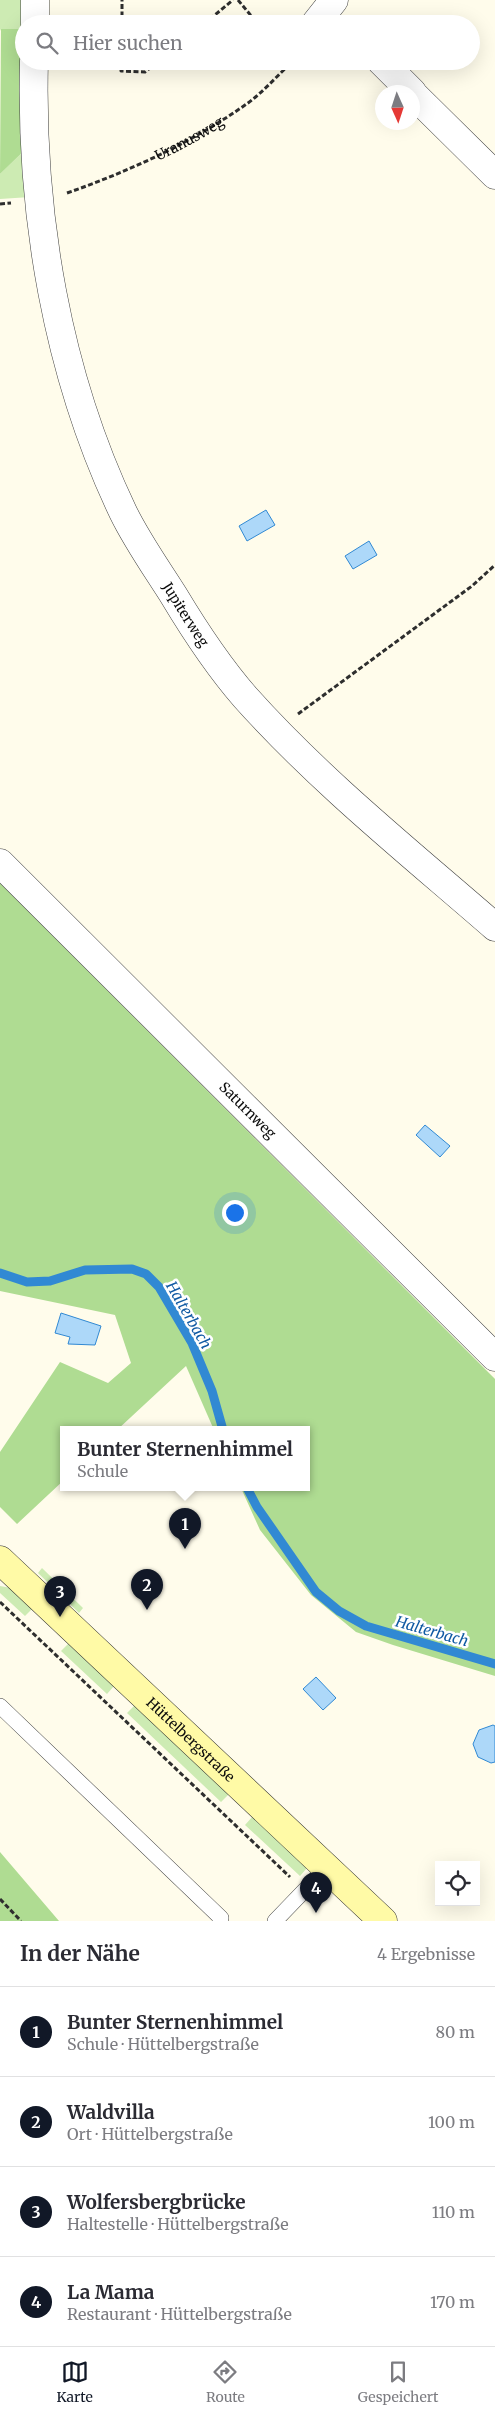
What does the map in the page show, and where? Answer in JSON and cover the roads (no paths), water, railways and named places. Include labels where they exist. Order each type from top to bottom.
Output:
[{"type":"main road","name":"Hüttelbergstraße","points":[[0,1561],[383,1921]]},
{"type":"street","points":[[35,15],[36,0]]},
{"type":"street","name":"Jupiterweg","points":[[34,70],[39,202],[54,296],[71,368],[106,473],[124,514],[202,642],[245,696],[277,730],[344,794],[495,927]]},
{"type":"street","points":[[390,70],[404,85]]},
{"type":"street","points":[[420,101],[495,175]]},
{"type":"street","name":"Saturnweg","points":[[0,863],[495,1357]]},
{"type":"lane","points":[[0,1706],[214,1911],[220,1918],[220,1921]]},
{"type":"lane","points":[[275,1921],[327,1868]]},
{"type":"water","points":[[266,510],[275,525],[247,541],[239,526]]},
{"type":"water","points":[[369,541],[377,555],[353,569],[345,556]]},
{"type":"water","points":[[425,1125],[450,1146],[440,1157],[416,1135]]},
{"type":"water","points":[[61,1313],[101,1326],[95,1345],[68,1344],[70,1337],[55,1333]]},
{"type":"water","points":[[316,1677],[336,1698],[323,1710],[303,1689]]},
{"type":"water","points":[[495,1726],[495,1762],[491,1763],[478,1757],[473,1744],[479,1730]]},
{"type":"waterway","name":"Halterbach","points":[[0,1273],[27,1282],[50,1281],[85,1270],[132,1269],[146,1274],[159,1287],[192,1343],[212,1391],[222,1426]]},
{"type":"waterway","name":"Halterbach","points":[[249,1491],[257,1507],[316,1592],[339,1611],[366,1626],[495,1664]]},
{"type":"place","name":"Bunter Sternenhimmel","points":[[185,1549]]},
{"type":"place","name":"Waldvilla","points":[[147,1610]]},
{"type":"place","name":"Wolfersbergbrücke","points":[[60,1617]]},
{"type":"place","name":"La Mama","points":[[316,1913]]}]
